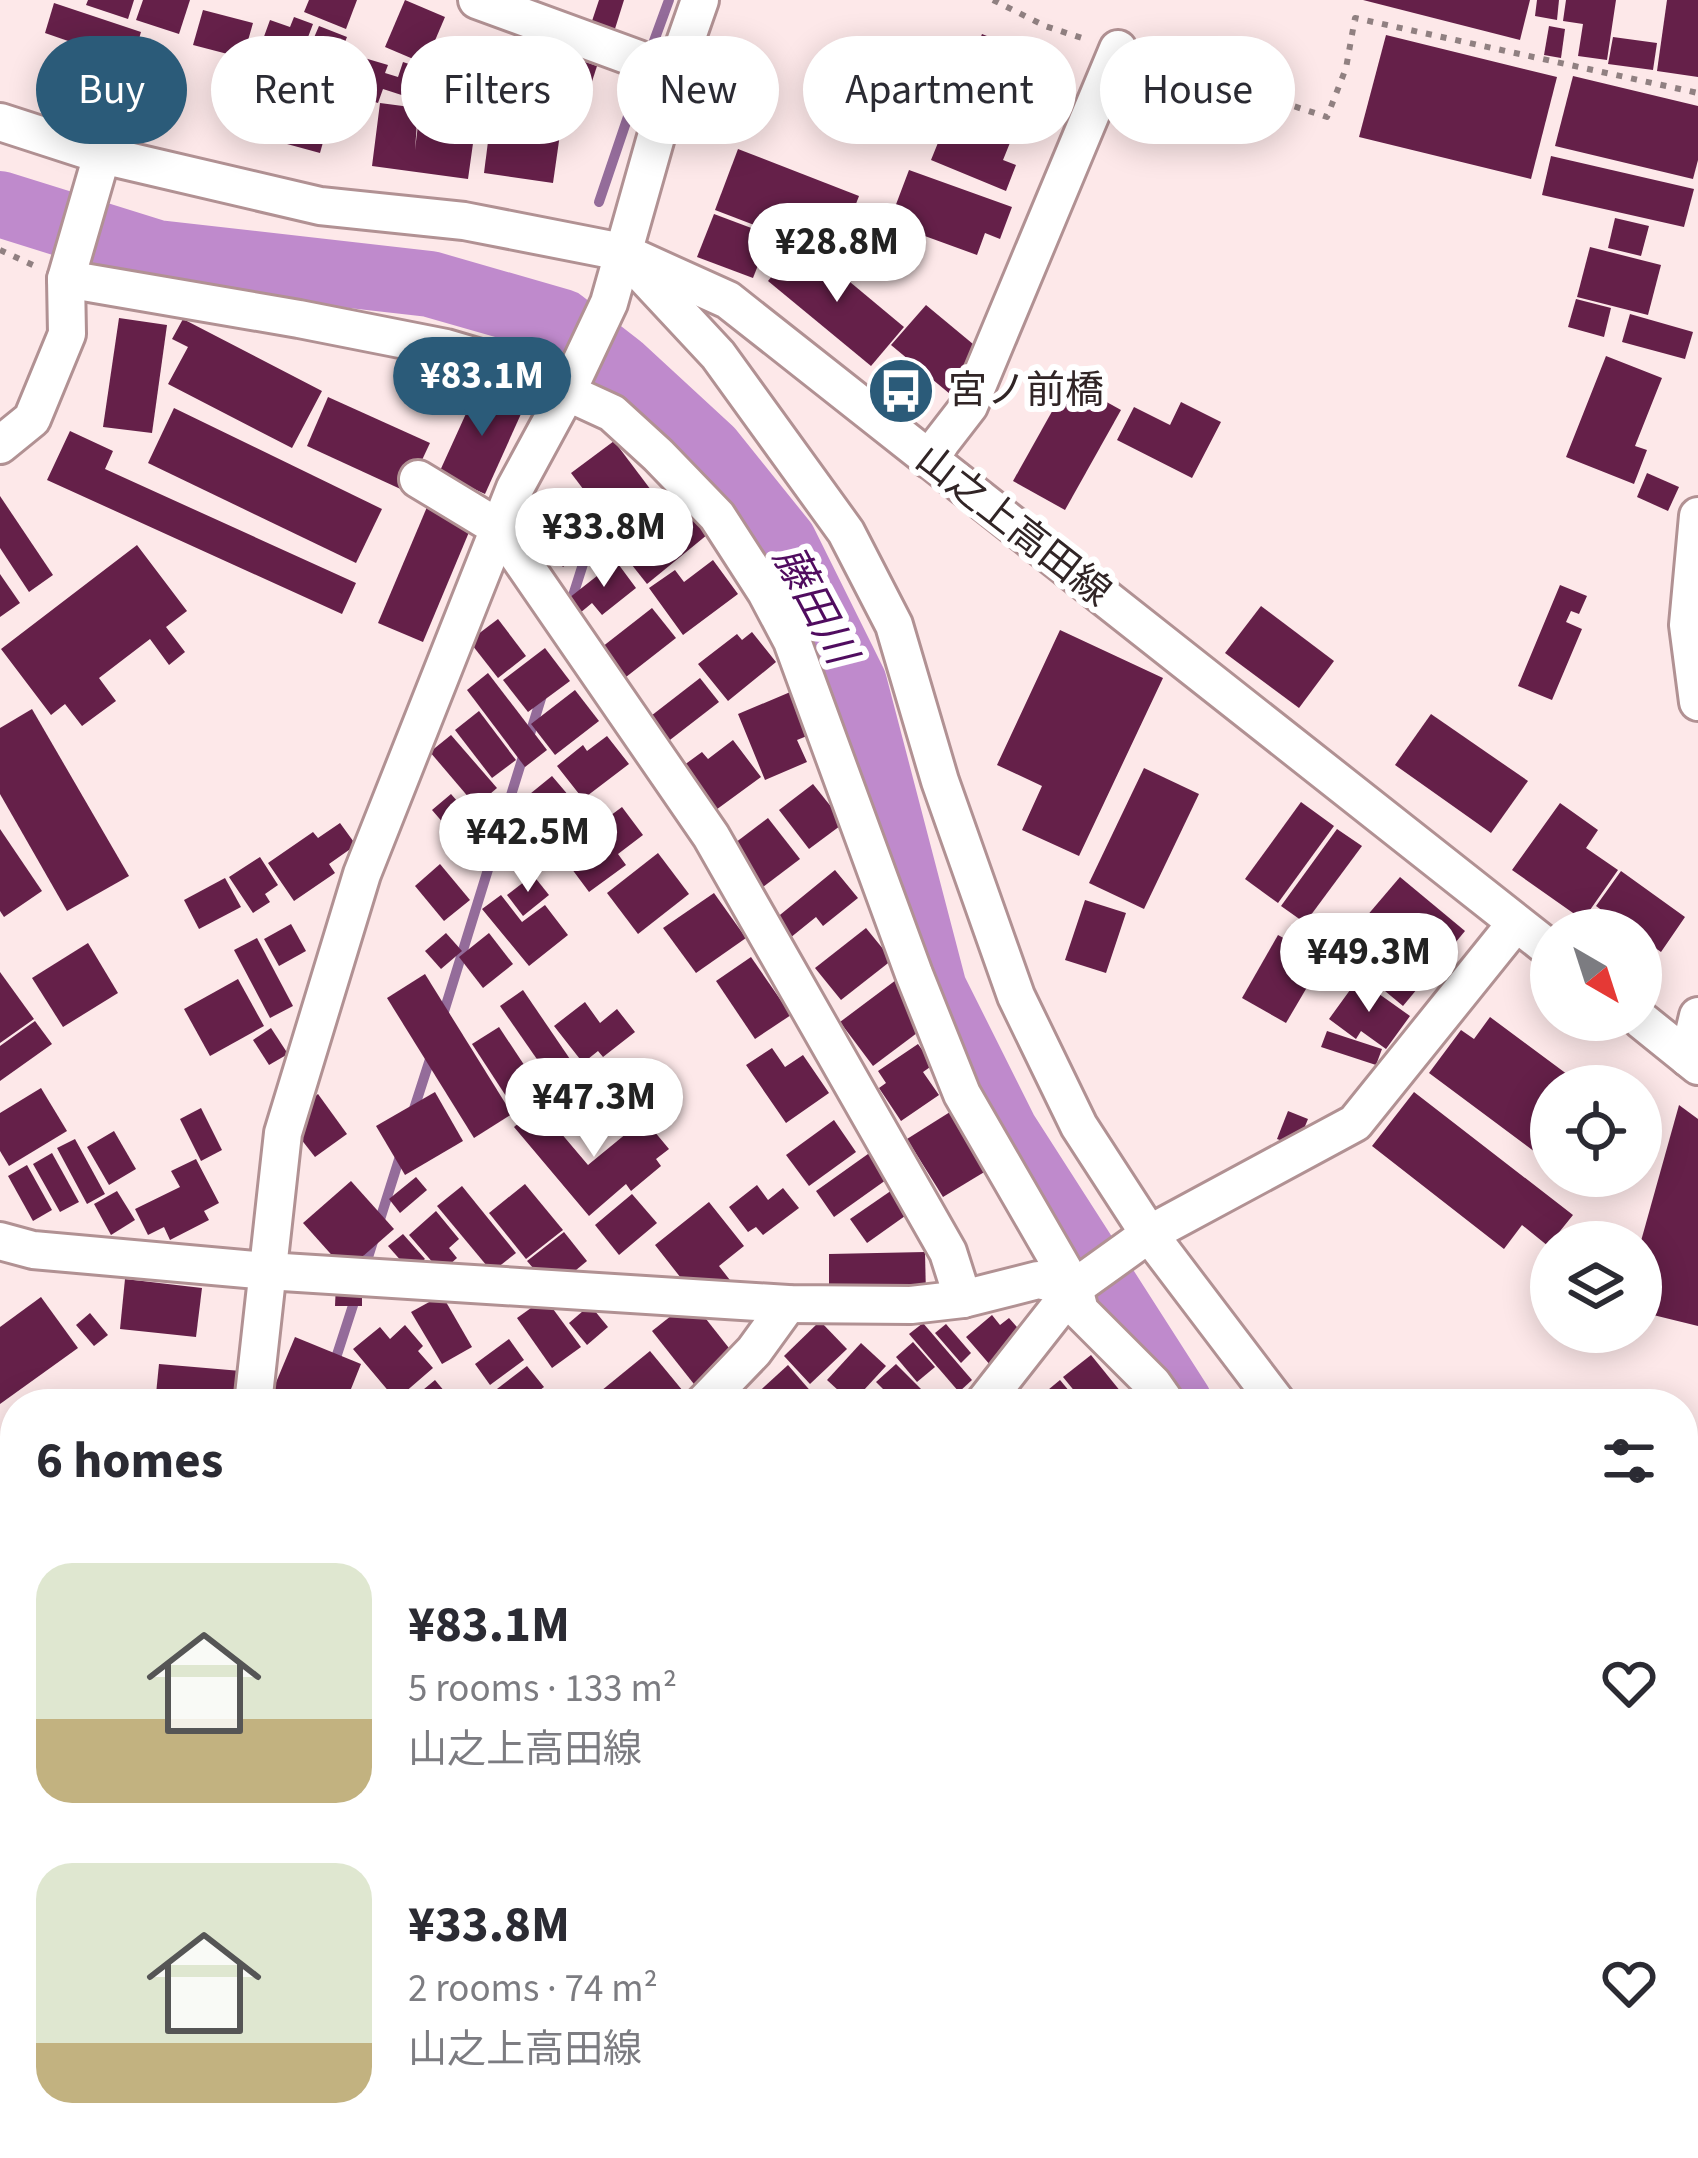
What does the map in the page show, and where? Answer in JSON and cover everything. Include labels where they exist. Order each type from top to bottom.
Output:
[{"type":"street","points":[[476,0],[617,51]]},
{"type":"street","points":[[687,36],[700,0]]},
{"type":"street","points":[[928,459],[969,406],[1100,93]]},
{"type":"street","name":"山之上高田線","points":[[0,122],[102,155],[320,206],[464,220],[622,252],[728,300],[1530,934]]},
{"type":"street","points":[[255,1389],[283,1132],[362,874],[515,488],[608,303],[653,144]]},
{"type":"street","points":[[0,445],[32,419],[67,334],[68,273],[102,155]]},
{"type":"street","points":[[622,252],[718,355],[846,532],[894,625],[940,781],[1016,996],[1079,1126],[1149,1234],[1267,1389]]},
{"type":"street","points":[[68,273],[446,348],[514,368],[612,412],[658,454],[717,516],[792,641],[962,1094],[1082,1282],[1080,1311],[1156,1389]]},
{"type":"street","points":[[418,479],[499,528],[710,836],[949,1252],[963,1299]]},
{"type":"street","points":[[1698,517],[1688,625],[1698,702]]},
{"type":"street","points":[[995,1389],[1082,1282],[1149,1234],[1355,1123],[1516,923]]},
{"type":"street","points":[[1693,1062],[1698,1016]]},
{"type":"street","points":[[1662,1037],[1693,1062]]},
{"type":"street","points":[[0,1241],[33,1250],[267,1271],[788,1304],[911,1305],[963,1299],[1038,1280],[1082,1282]]},
{"type":"street","points":[[717,1389],[754,1351],[788,1304]]},
{"type":"path","points":[[994,0],[1045,26],[1100,44]]},
{"type":"path","points":[[1295,107],[1327,117],[1346,68],[1355,18],[1698,93]]},
{"type":"building","points":[[88,0],[134,0],[128,19],[86,5]]},
{"type":"building","points":[[143,0],[190,0],[179,34],[136,20]]},
{"type":"building","points":[[309,0],[357,0],[346,29],[304,12]]},
{"type":"building","points":[[405,0],[445,17],[437,36],[401,36],[401,54],[385,47]]},
{"type":"building","points":[[599,0],[624,0],[614,32],[591,24]]},
{"type":"building","points":[[1363,0],[1530,0],[1520,40]]},
{"type":"building","points":[[1537,0],[1559,0],[1557,20],[1535,16]]},
{"type":"building","points":[[1566,0],[1616,0],[1607,60],[1578,56],[1583,24],[1563,21]]},
{"type":"building","points":[[1667,0],[1698,0],[1698,77],[1657,71]]},
{"type":"building","points":[[54,3],[141,32],[140,36],[45,33]]},
{"type":"building","points":[[203,10],[253,23],[249,36],[211,36],[211,50],[193,45]]},
{"type":"building","points":[[294,17],[313,24],[308,36],[264,36],[270,20],[290,27]]},
{"type":"building","points":[[319,26],[344,36],[315,36]]},
{"type":"building","points":[[1549,26],[1565,29],[1561,58],[1544,55]]},
{"type":"building","points":[[1386,35],[1557,77],[1531,179],[1359,137]]},
{"type":"building","points":[[1613,37],[1657,43],[1653,70],[1608,64]]},
{"type":"building","points":[[377,62],[388,65],[385,73],[398,77],[401,68],[401,95],[383,89],[378,103]]},
{"type":"building","points":[[1573,76],[1698,106],[1698,160],[1693,179],[1555,146]]},
{"type":"building","points":[[380,103],[401,106],[401,144],[415,144],[415,150],[416,144],[473,144],[468,179],[372,166]]},
{"type":"building","points":[[287,144],[322,144],[320,153]]},
{"type":"building","points":[[488,144],[559,144],[553,183],[484,173]]},
{"type":"building","points":[[937,144],[1009,144],[1003,160],[1016,165],[1006,191],[931,160]]},
{"type":"building","points":[[738,149],[859,196],[836,256],[715,210]]},
{"type":"building","points":[[1551,156],[1694,189],[1684,227],[1542,195]]},
{"type":"building","points":[[909,170],[1012,207],[1000,239],[985,233],[977,255],[889,223]]},
{"type":"building","points":[[714,214],[770,235],[753,278],[697,257]]},
{"type":"building","points":[[1615,218],[1649,226],[1641,256],[1608,248]]},
{"type":"building","points":[[1590,247],[1661,265],[1648,315],[1577,297]]},
{"type":"building","points":[[814,252],[904,327],[871,366],[768,281],[787,258]]},
{"type":"building","points":[[1576,299],[1611,308],[1604,337],[1568,327]]},
{"type":"building","points":[[926,305],[985,354],[950,394],[891,345]]},
{"type":"building","points":[[1630,314],[1693,332],[1685,359],[1622,342]]},
{"type":"building","points":[[119,318],[167,325],[152,433],[103,427]]},
{"type":"building","points":[[183,319],[322,391],[292,448],[168,384],[188,347],[172,339]]},
{"type":"building","points":[[1606,356],[1662,378],[1635,446],[1647,450],[1634,484],[1566,457]]},
{"type":"building","points":[[1069,381],[1121,410],[1065,510],[1013,481]]},
{"type":"building","points":[[479,385],[525,405],[485,494],[439,473]]},
{"type":"building","points":[[328,397],[430,443],[407,492],[307,446]]},
{"type":"building","points":[[1181,402],[1221,422],[1192,478],[1117,440],[1134,407],[1170,425]]},
{"type":"building","points":[[174,408],[382,509],[356,563],[148,463]]},
{"type":"building","points":[[70,431],[113,451],[105,469],[356,583],[342,614],[47,480]]},
{"type":"building","points":[[614,441],[654,494],[611,526],[571,473]]},
{"type":"building","points":[[1647,473],[1679,487],[1668,511],[1637,497]]},
{"type":"building","points":[[576,488],[609,531],[563,567],[530,525]]},
{"type":"building","points":[[0,496],[53,575],[29,592],[0,548]]},
{"type":"building","points":[[694,506],[713,530],[647,584],[628,560]]},
{"type":"building","points":[[427,507],[472,525],[423,642],[378,623]]},
{"type":"building","points":[[137,545],[187,611],[166,627],[185,652],[169,665],[150,639],[99,678],[116,701],[82,726],[65,704],[51,715],[1,649]]},
{"type":"building","points":[[713,560],[738,594],[683,635],[649,588],[675,570],[684,582]]},
{"type":"building","points":[[616,561],[636,588],[602,615],[592,603],[580,613],[569,598]]},
{"type":"building","points":[[0,574],[20,603],[0,617]]},
{"type":"building","points":[[1560,585],[1587,596],[1579,614],[1571,611],[1566,622],[1582,629],[1552,700],[1518,686]]},
{"type":"building","points":[[1261,606],[1334,661],[1299,708],[1225,653]]},
{"type":"building","points":[[652,608],[676,638],[626,677],[602,647]]},
{"type":"building","points":[[498,619],[526,656],[498,678],[469,641]]},
{"type":"building","points":[[1060,630],[1163,678],[1079,856],[1022,830],[1042,786],[997,765]]},
{"type":"building","points":[[752,632],[776,662],[728,701],[698,664],[737,634],[742,640]]},
{"type":"building","points":[[545,648],[570,681],[528,712],[503,680]]},
{"type":"building","points":[[488,673],[547,750],[525,767],[467,690]]},
{"type":"building","points":[[700,678],[719,702],[657,750],[638,726]]},
{"type":"building","points":[[575,690],[599,721],[555,755],[531,724]]},
{"type":"building","points":[[795,690],[812,734],[797,740],[807,762],[765,780],[738,714]]},
{"type":"building","points":[[32,709],[129,876],[67,911],[0,794],[0,728]]},
{"type":"building","points":[[479,711],[516,760],[492,778],[455,730]]},
{"type":"building","points":[[1431,714],[1528,781],[1491,833],[1395,765]]},
{"type":"building","points":[[451,735],[497,788],[476,806],[430,752]]},
{"type":"building","points":[[607,736],[629,764],[583,799],[557,766],[583,745],[587,751]]},
{"type":"building","points":[[733,740],[761,777],[709,815],[676,771],[702,752],[708,759]]},
{"type":"building","points":[[1144,768],[1199,794],[1144,909],[1089,883]]},
{"type":"building","points":[[552,776],[575,803],[555,820],[568,836],[544,855],[509,811]]},
{"type":"building","points":[[813,784],[844,823],[809,849],[779,810]]},
{"type":"building","points":[[451,794],[471,817],[480,808],[502,834],[470,862],[432,810]]},
{"type":"building","points":[[1301,802],[1334,826],[1278,903],[1245,879]]},
{"type":"building","points":[[1560,803],[1598,830],[1586,848],[1618,870],[1591,909],[1567,909],[1512,870]]},
{"type":"building","points":[[622,807],[643,835],[618,854],[626,865],[589,892],[560,853]]},
{"type":"building","points":[[768,818],[800,859],[759,890],[727,849]]},
{"type":"building","points":[[340,823],[356,845],[329,864],[335,873],[294,901],[268,863],[313,832],[318,838]]},
{"type":"building","points":[[0,829],[42,891],[4,917],[0,911]]},
{"type":"building","points":[[1337,829],[1362,846],[1305,923],[1281,906]]},
{"type":"building","points":[[658,853],[689,894],[638,934],[607,893]]},
{"type":"building","points":[[260,857],[278,885],[265,894],[270,902],[253,913],[229,877]]},
{"type":"building","points":[[440,864],[470,900],[444,921],[415,886]]},
{"type":"building","points":[[835,870],[858,898],[823,926],[816,917],[790,938],[775,919]]},
{"type":"building","points":[[1621,871],[1685,917],[1662,951],[1662,909],[1596,906]]},
{"type":"building","points":[[533,875],[549,895],[523,916],[507,895]]},
{"type":"building","points":[[1400,877],[1465,931],[1403,1006],[1337,951]]},
{"type":"building","points":[[225,878],[241,907],[199,929],[184,900]]},
{"type":"building","points":[[714,893],[746,938],[696,973],[663,928]]},
{"type":"building","points":[[501,895],[522,922],[545,905],[568,935],[529,966],[482,909]]},
{"type":"building","points":[[1085,900],[1126,913],[1106,973],[1065,960]]},
{"type":"building","points":[[291,924],[306,951],[279,966],[264,939]]},
{"type":"building","points":[[866,928],[892,960],[841,1000],[815,968]]},
{"type":"building","points":[[446,933],[462,951],[441,969],[425,951]]},
{"type":"building","points":[[489,933],[513,964],[483,988],[459,957]]},
{"type":"building","points":[[1278,935],[1323,960],[1286,1023],[1242,998]]},
{"type":"building","points":[[257,938],[293,1006],[270,1018],[234,950]]},
{"type":"building","points":[[88,943],[118,993],[63,1027],[32,978]]},
{"type":"building","points":[[751,957],[791,1015],[755,1039],[716,981]]},
{"type":"building","points":[[0,972],[34,1019],[0,1043]]},
{"type":"building","points":[[425,974],[512,1114],[474,1138],[387,998]]},
{"type":"building","points":[[238,979],[264,1026],[210,1056],[184,1009]]},
{"type":"building","points":[[1358,979],[1410,1016],[1386,1049],[1361,1031],[1356,1039],[1329,1019]]},
{"type":"building","points":[[896,980],[929,1024],[873,1066],[840,1022]]},
{"type":"building","points":[[523,990],[572,1062],[550,1078],[500,1006]]},
{"type":"building","points":[[585,1002],[600,1023],[617,1009],[635,1032],[603,1057],[598,1051],[583,1063],[554,1026]]},
{"type":"building","points":[[1490,1017],[1555,1065],[1530,1065],[1530,1148],[1429,1073],[1461,1030],[1474,1039]]},
{"type":"building","points":[[35,1021],[52,1044],[0,1081],[0,1046]]},
{"type":"building","points":[[499,1027],[542,1092],[515,1110],[472,1044]]},
{"type":"building","points":[[271,1028],[288,1054],[269,1065],[253,1040]]},
{"type":"building","points":[[1327,1031],[1382,1049],[1376,1065],[1321,1047]]},
{"type":"building","points":[[918,1044],[933,1065],[923,1072],[939,1095],[901,1121],[879,1088],[886,1083],[878,1071]]},
{"type":"building","points":[[772,1048],[785,1067],[803,1055],[829,1093],[786,1123],[746,1065]]},
{"type":"building","points":[[41,1088],[67,1131],[9,1166],[0,1151],[0,1113]]},
{"type":"building","points":[[435,1092],[463,1141],[405,1175],[376,1126]]},
{"type":"building","points":[[1414,1092],[1530,1182],[1530,1197],[1550,1197],[1573,1215],[1568,1221],[1530,1221],[1530,1231],[1522,1225],[1504,1249],[1372,1146]]},
{"type":"building","points":[[318,1094],[347,1134],[315,1157],[297,1134],[299,1109]]},
{"type":"building","points":[[1679,1105],[1698,1119],[1698,1326],[1662,1317],[1662,1221],[1647,1221],[1653,1197],[1662,1197],[1662,1166]]},
{"type":"building","points":[[538,1106],[588,1165],[644,1119],[669,1149],[656,1159],[661,1166],[631,1191],[626,1184],[589,1216],[514,1127]]},
{"type":"building","points":[[201,1108],[222,1150],[201,1161],[180,1119]]},
{"type":"building","points":[[1288,1111],[1308,1119],[1297,1146],[1277,1139]]},
{"type":"building","points":[[950,1112],[986,1171],[943,1197],[907,1139]]},
{"type":"building","points":[[834,1120],[856,1152],[809,1186],[786,1155]]},
{"type":"building","points":[[114,1131],[136,1169],[109,1185],[87,1147]]},
{"type":"building","points":[[75,1139],[105,1194],[87,1204],[57,1148]]},
{"type":"building","points":[[875,1149],[893,1175],[834,1217],[816,1191]]},
{"type":"building","points":[[52,1153],[79,1202],[60,1212],[33,1164]]},
{"type":"building","points":[[196,1159],[219,1203],[204,1211],[209,1220],[170,1240],[164,1227],[148,1235],[135,1209],[180,1187],[171,1171]]},
{"type":"building","points":[[27,1165],[52,1210],[33,1221],[8,1176]]},
{"type":"building","points":[[416,1177],[427,1190],[400,1213],[389,1199]]},
{"type":"building","points":[[351,1181],[394,1229],[346,1271],[303,1223]]},
{"type":"building","points":[[525,1184],[563,1230],[526,1259],[489,1213]]},
{"type":"building","points":[[757,1185],[768,1200],[783,1188],[799,1208],[763,1235],[756,1227],[748,1232],[729,1207]]},
{"type":"building","points":[[462,1186],[516,1253],[492,1272],[437,1206]]},
{"type":"building","points":[[895,1188],[912,1211],[867,1243],[850,1219]]},
{"type":"building","points":[[117,1191],[135,1220],[111,1235],[94,1204]]},
{"type":"building","points":[[632,1194],[657,1223],[619,1255],[595,1225]]},
{"type":"building","points":[[709,1202],[744,1246],[719,1266],[733,1284],[715,1298],[699,1278],[688,1287],[655,1245]]},
{"type":"building","points":[[436,1211],[459,1239],[449,1248],[457,1258],[441,1272],[409,1235]]},
{"type":"building","points":[[564,1232],[587,1261],[564,1280],[540,1276],[527,1261]]},
{"type":"building","points":[[403,1234],[425,1259],[410,1271],[388,1246]]},
{"type":"building","points":[[925,1252],[926,1296],[829,1298],[829,1254]]},
{"type":"building","points":[[125,1279],[202,1288],[196,1337],[120,1329]]},
{"type":"building","points":[[336,1283],[362,1284],[362,1306],[335,1306]]},
{"type":"building","points":[[442,1295],[472,1347],[442,1364],[411,1312]]},
{"type":"building","points":[[41,1297],[78,1348],[21,1389],[0,1389],[0,1327]]},
{"type":"building","points":[[545,1298],[581,1347],[552,1368],[517,1318]]},
{"type":"building","points":[[691,1300],[740,1362],[706,1389],[698,1389],[652,1331]]},
{"type":"building","points":[[590,1305],[608,1327],[587,1345],[569,1323]]},
{"type":"building","points":[[90,1313],[108,1335],[94,1346],[76,1325]]},
{"type":"building","points":[[992,1315],[1000,1325],[1009,1318],[1025,1336],[991,1366],[966,1337]]},
{"type":"building","points":[[820,1321],[847,1349],[810,1384],[784,1356]]},
{"type":"building","points":[[923,1323],[972,1380],[956,1389],[909,1334]]},
{"type":"building","points":[[946,1324],[971,1353],[961,1363],[935,1333]]},
{"type":"building","points":[[405,1325],[423,1346],[418,1351],[433,1368],[409,1389],[387,1389],[353,1349],[380,1327],[390,1339]]},
{"type":"building","points":[[295,1337],[361,1364],[351,1389],[273,1389]]},
{"type":"building","points":[[509,1339],[524,1360],[490,1385],[475,1364]]},
{"type":"building","points":[[913,1342],[935,1367],[917,1382],[896,1357]]},
{"type":"building","points":[[861,1343],[886,1366],[865,1389],[837,1389],[827,1380]]},
{"type":"building","points":[[650,1351],[681,1389],[603,1389]]},
{"type":"building","points":[[1091,1355],[1119,1389],[1073,1389],[1063,1377]]},
{"type":"building","points":[[159,1364],[241,1371],[239,1389],[156,1389]]},
{"type":"building","points":[[896,1364],[921,1389],[883,1389],[876,1382]]},
{"type":"building","points":[[788,1365],[809,1389],[762,1389]]},
{"type":"building","points":[[527,1366],[544,1387],[541,1389],[497,1389]]},
{"type":"waterway","points":[[656,36],[669,0]]},
{"type":"waterway","points":[[599,202],[619,144]]},
{"type":"waterway","name":"藤田川","points":[[0,204],[157,253],[430,284],[562,322],[620,367],[710,450],[784,542],[854,683],[934,989],[1005,1131],[1170,1389]]},
{"type":"waterway","points":[[638,426],[650,395]]},
{"type":"waterway","points":[[570,605],[607,504]]},
{"type":"waterway","points":[[442,1018],[543,692]]},
{"type":"waterway","points":[[412,1115],[432,1053]]},
{"type":"waterway","points":[[364,1270],[402,1150]]},
{"type":"waterway","points":[[333,1367],[357,1293]]},
{"type":"place","name":"宮ノ前橋","points":[[901,391]]}]
